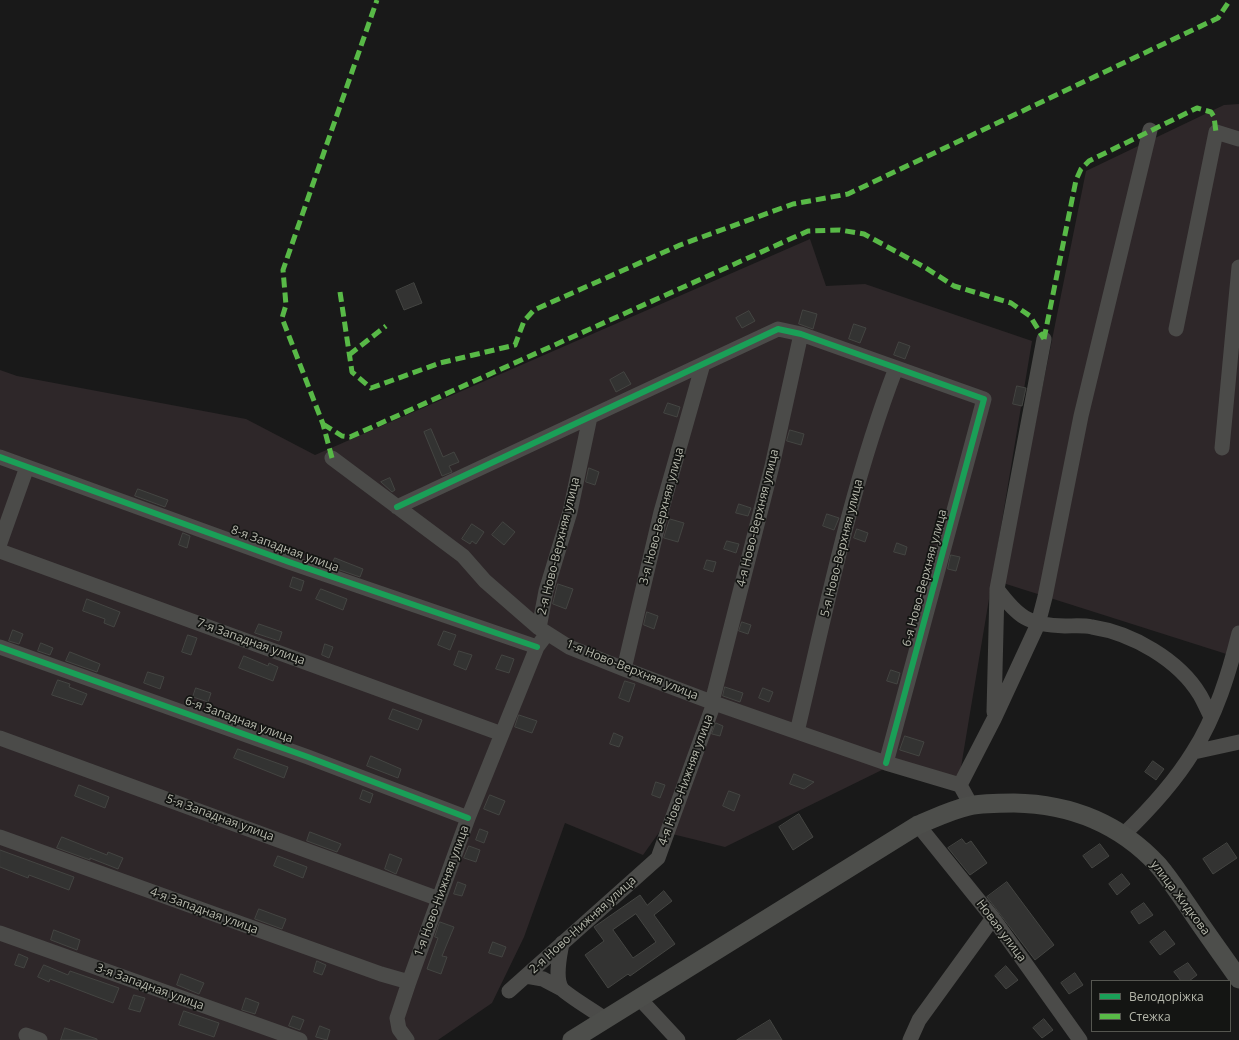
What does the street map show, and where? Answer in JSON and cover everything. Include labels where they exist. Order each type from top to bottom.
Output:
[{"type":"main road","name":"улица Жидкова","points":[[572,1040],[918,825],[971,806],[1006,803],[1034,803],[1066,808],[1100,822],[1123,835],[1146,854],[1167,877],[1239,979]]},
{"type":"street","points":[[971,806],[960,785],[994,719],[1038,624],[1046,597],[1081,416],[1150,130]]},
{"type":"street","points":[[1176,329],[1216,132],[1239,139]]},
{"type":"street","points":[[1222,448],[1239,267]]},
{"type":"street","points":[[397,506],[778,329],[801,334],[896,368]]},
{"type":"street","name":"4-я Ново-Верхняя улица","points":[[713,702],[772,466],[801,334]]},
{"type":"street","points":[[994,719],[997,589],[1044,339]]},
{"type":"street","name":"3-я Ново-Верхняя улица","points":[[624,669],[661,512],[703,364]]},
{"type":"street","name":"6-я Ново-Верхняя улица","points":[[886,763],[984,399],[896,368]]},
{"type":"street","name":"5-я Ново-Верхняя улица","points":[[797,732],[860,474],[881,408],[896,368]]},
{"type":"street","name":"2-я Ново-Верхняя улица","points":[[543,630],[546,591],[570,512],[590,416]]},
{"type":"street","name":"8-я Западная улица","points":[[0,457],[289,562],[537,647]]},
{"type":"street","name":"1-я Ново-Верхняя улица","points":[[332,458],[463,556],[485,581],[543,630],[570,646],[624,669],[797,732],[886,763],[960,785]]},
{"type":"street","points":[[1,537],[27,467]]},
{"type":"street","name":"7-я Западная улица","points":[[0,551],[502,734]]},
{"type":"street","points":[[997,589],[1011,608],[1026,619],[1038,624],[1091,626],[1123,634],[1152,648],[1176,667],[1199,694],[1211,717]]},
{"type":"street","name":"1-я Ново-Нижняя улица","points":[[407,1040],[399,1029],[397,1018],[468,818],[543,630]]},
{"type":"street","points":[[1123,835],[1154,805],[1194,752],[1211,717],[1233,657],[1239,633]]},
{"type":"street","name":"6-я Западная улица","points":[[0,647],[308,757],[468,818]]},
{"type":"street","name":"4-я Ново-Нижняя улица","points":[[658,858],[713,702]]},
{"type":"street","name":"5-я Западная улица","points":[[0,738],[439,899]]},
{"type":"street","points":[[1194,752],[1239,742]]},
{"type":"street","points":[[1221,746],[1239,752]]},
{"type":"street","name":"Новая улица","points":[[918,825],[993,918],[1080,1040]]},
{"type":"street","name":"4-я Западная улица","points":[[0,837],[374,972],[409,982]]},
{"type":"street","name":"2-я Ново-Нижняя улица","points":[[509,991],[658,858]]},
{"type":"street","points":[[910,1040],[923,1014],[993,918]]},
{"type":"street","name":"3-я Западная улица","points":[[0,933],[300,1040]]},
{"type":"street","points":[[562,943],[559,962],[559,978],[562,989]]},
{"type":"street","points":[[526,976],[543,979],[562,989],[605,1019]]},
{"type":"street","points":[[638,998],[678,1040]]},
{"type":"shaded area","points":[[1239,104],[1239,658],[1003,583],[1086,171],[1224,105]]},
{"type":"shaded area","points":[[810,239],[826,286],[865,284],[1032,341],[960,773],[949,783],[890,766],[725,847],[660,831],[643,855],[565,823],[524,937],[492,1003],[438,1040],[0,1040],[0,370],[17,376],[246,419],[315,455]]},
{"type":"building","points":[[414,283],[422,303],[404,310],[396,291]]},
{"type":"building","points":[[803,310],[817,314],[813,329],[799,324]]},
{"type":"building","points":[[749,311],[755,321],[742,328],[736,318]]},
{"type":"building","points":[[854,324],[866,328],[860,343],[849,339]]},
{"type":"building","points":[[899,342],[910,346],[905,359],[894,355]]},
{"type":"building","points":[[624,372],[631,384],[616,392],[610,380]]},
{"type":"building","points":[[1017,386],[1026,388],[1022,406],[1013,404]]},
{"type":"building","points":[[668,403],[680,407],[677,417],[664,413]]},
{"type":"building","points":[[431,429],[443,457],[454,452],[459,462],[449,466],[452,472],[442,476],[424,432]]},
{"type":"building","points":[[790,430],[804,434],[801,445],[787,441]]},
{"type":"building","points":[[589,468],[599,472],[595,485],[586,482]]},
{"type":"building","points":[[390,478],[395,490],[392,492],[381,482]]},
{"type":"building","points":[[138,489],[168,500],[165,507],[135,496]]},
{"type":"building","points":[[739,504],[751,508],[748,516],[736,513]]},
{"type":"building","points":[[827,514],[839,518],[834,530],[823,526]]},
{"type":"building","points":[[670,519],[684,523],[678,542],[664,538]]},
{"type":"building","points":[[503,522],[515,532],[504,545],[492,535]]},
{"type":"building","points":[[472,524],[484,532],[476,544],[472,541],[470,544],[462,539]]},
{"type":"building","points":[[857,529],[868,533],[865,542],[854,538]]},
{"type":"building","points":[[183,533],[190,536],[187,548],[179,545]]},
{"type":"building","points":[[727,541],[739,544],[736,553],[724,549]]},
{"type":"building","points":[[897,543],[907,547],[905,555],[894,552]]},
{"type":"building","points":[[951,555],[960,557],[956,571],[948,569]]},
{"type":"building","points":[[335,558],[363,569],[360,577],[331,567]]},
{"type":"building","points":[[707,560],[716,562],[713,572],[704,569]]},
{"type":"building","points":[[293,577],[304,581],[301,591],[290,587]]},
{"type":"building","points":[[558,584],[573,589],[566,609],[553,604]]},
{"type":"building","points":[[321,589],[347,599],[343,610],[316,599]]},
{"type":"building","points":[[87,599],[120,612],[114,627],[104,623],[105,619],[83,611]]},
{"type":"building","points":[[647,612],[658,616],[654,629],[644,625]]},
{"type":"building","points":[[742,622],[751,625],[748,634],[739,631]]},
{"type":"building","points":[[259,624],[282,632],[279,641],[255,633]]},
{"type":"building","points":[[13,630],[23,634],[19,644],[9,641]]},
{"type":"building","points":[[444,631],[456,635],[450,650],[438,645]]},
{"type":"building","points":[[188,635],[197,638],[191,655],[182,652]]},
{"type":"building","points":[[41,643],[53,648],[50,655],[38,651]]},
{"type":"building","points":[[325,644],[333,647],[329,658],[322,655]]},
{"type":"building","points":[[459,651],[472,655],[466,670],[454,665]]},
{"type":"building","points":[[70,652],[100,664],[97,672],[66,661]]},
{"type":"building","points":[[502,655],[514,659],[509,673],[496,669]]},
{"type":"building","points":[[244,656],[268,666],[269,663],[278,667],[273,681],[239,668]]},
{"type":"building","points":[[891,670],[900,673],[897,684],[887,681]]},
{"type":"building","points":[[148,672],[164,677],[160,689],[144,683]]},
{"type":"building","points":[[58,680],[70,684],[69,687],[87,694],[82,705],[52,695]]},
{"type":"building","points":[[625,681],[635,684],[629,702],[619,698]]},
{"type":"building","points":[[725,687],[743,693],[740,702],[723,696]]},
{"type":"building","points":[[196,688],[211,693],[208,702],[193,697]]},
{"type":"building","points":[[763,688],[773,692],[769,702],[759,698]]},
{"type":"building","points":[[393,709],[422,720],[418,730],[389,719]]},
{"type":"building","points":[[519,715],[537,721],[532,733],[515,727]]},
{"type":"building","points":[[716,723],[723,726],[720,736],[712,734]]},
{"type":"building","points":[[614,733],[623,737],[619,747],[610,744]]},
{"type":"building","points":[[905,736],[924,742],[919,756],[900,750]]},
{"type":"building","points":[[238,749],[288,767],[284,778],[234,758]]},
{"type":"building","points":[[371,756],[401,769],[398,778],[367,766]]},
{"type":"building","points":[[1153,761],[1164,769],[1156,780],[1145,772]]},
{"type":"building","points":[[794,774],[814,782],[804,789],[790,784]]},
{"type":"building","points":[[656,782],[665,785],[660,798],[652,795]]},
{"type":"building","points":[[79,785],[109,797],[105,808],[75,796]]},
{"type":"building","points":[[363,790],[373,794],[370,803],[360,799]]},
{"type":"building","points":[[729,791],[740,795],[734,811],[723,806]]},
{"type":"building","points":[[490,795],[505,801],[499,815],[484,809]]},
{"type":"building","points":[[799,814],[813,837],[793,850],[779,827]]},
{"type":"building","points":[[480,829],[488,832],[484,843],[476,840]]},
{"type":"building","points":[[310,832],[341,844],[337,852],[307,841]]},
{"type":"building","points":[[62,837],[107,855],[108,852],[123,858],[118,869],[90,858],[90,860],[57,848]]},
{"type":"building","points":[[962,839],[966,844],[971,841],[987,863],[970,875],[948,848]]},
{"type":"building","points":[[1227,843],[1237,858],[1213,874],[1203,859]]},
{"type":"building","points":[[1100,844],[1109,856],[1092,868],[1083,856]]},
{"type":"building","points":[[469,846],[480,850],[476,862],[464,858]]},
{"type":"building","points":[[0,850],[74,877],[69,890],[29,875],[28,878],[0,867]]},
{"type":"building","points":[[390,854],[402,859],[396,874],[385,869]]},
{"type":"building","points":[[278,856],[307,867],[303,878],[274,866]]},
{"type":"building","points":[[1122,874],[1130,884],[1117,895],[1109,884]]},
{"type":"building","points":[[458,882],[466,885],[462,896],[454,894]]},
{"type":"building","points":[[1007,882],[1054,945],[1035,960],[987,897]]},
{"type":"building","points":[[664,891],[672,901],[654,915],[675,944],[630,976],[628,974],[608,988],[585,955],[604,941],[594,927],[640,895],[647,905]],"holes":[[[636,914],[656,942],[633,958],[613,930]]]},
{"type":"building","points":[[1144,903],[1153,915],[1139,924],[1131,912]]},
{"type":"building","points":[[259,909],[286,919],[282,929],[255,919]]},
{"type":"building","points":[[440,922],[454,927],[442,956],[447,957],[441,974],[427,969],[438,938],[435,937]]},
{"type":"building","points":[[54,930],[80,940],[77,950],[51,940]]},
{"type":"building","points":[[1165,931],[1175,944],[1160,955],[1150,942]]},
{"type":"building","points":[[493,942],[506,947],[502,957],[489,953]]},
{"type":"building","points":[[19,954],[28,958],[24,968],[15,965]]},
{"type":"building","points":[[317,961],[326,965],[322,975],[314,972]]},
{"type":"building","points":[[1188,963],[1197,975],[1190,980],[1180,980],[1174,972]]},
{"type":"building","points":[[44,965],[68,975],[70,971],[119,988],[113,1003],[50,979],[49,982],[38,977]]},
{"type":"building","points":[[1006,966],[1018,980],[1006,989],[995,976]]},
{"type":"building","points":[[1075,973],[1083,985],[1069,994],[1061,983]]},
{"type":"building","points":[[181,974],[204,983],[199,994],[177,985]]},
{"type":"building","points":[[134,995],[145,998],[140,1012],[129,1009]]},
{"type":"building","points":[[246,998],[259,1003],[255,1014],[242,1010]]},
{"type":"building","points":[[184,1011],[219,1023],[214,1037],[179,1025]]},
{"type":"building","points":[[293,1016],[304,1020],[300,1030],[289,1026]]},
{"type":"building","points":[[1044,1019],[1053,1030],[1042,1038],[1033,1028]]},
{"type":"building","points":[[770,1020],[782,1040],[737,1040]]},
{"type":"building","points":[[320,1026],[330,1030],[327,1040],[316,1037]]},
{"type":"building","points":[[65,1028],[97,1039],[97,1040],[61,1040]]},
{"type":"marked path","points":[[332,458],[323,424],[282,318],[286,305],[283,270],[377,0]]},
{"type":"marked path","points":[[340,292],[352,372],[371,388],[440,363],[515,345],[524,321],[534,310],[680,245],[793,204],[848,194],[1218,18],[1230,0]]},
{"type":"marked path","points":[[1044,339],[1076,180],[1081,169],[1089,161],[1197,108],[1211,112],[1214,117],[1216,132]]},
{"type":"marked path","points":[[323,424],[342,436],[350,437],[808,231],[840,230],[864,234],[926,268],[954,286],[1011,303],[1030,316],[1044,339]]},
{"type":"marked path","points":[[349,355],[386,326]]},
{"type":"cycle path","points":[[397,507],[778,329],[801,334],[984,399],[886,763]]},
{"type":"cycle path","points":[[0,457],[289,562],[537,647]]},
{"type":"cycle path","points":[[0,647],[308,757],[468,818]]}]
